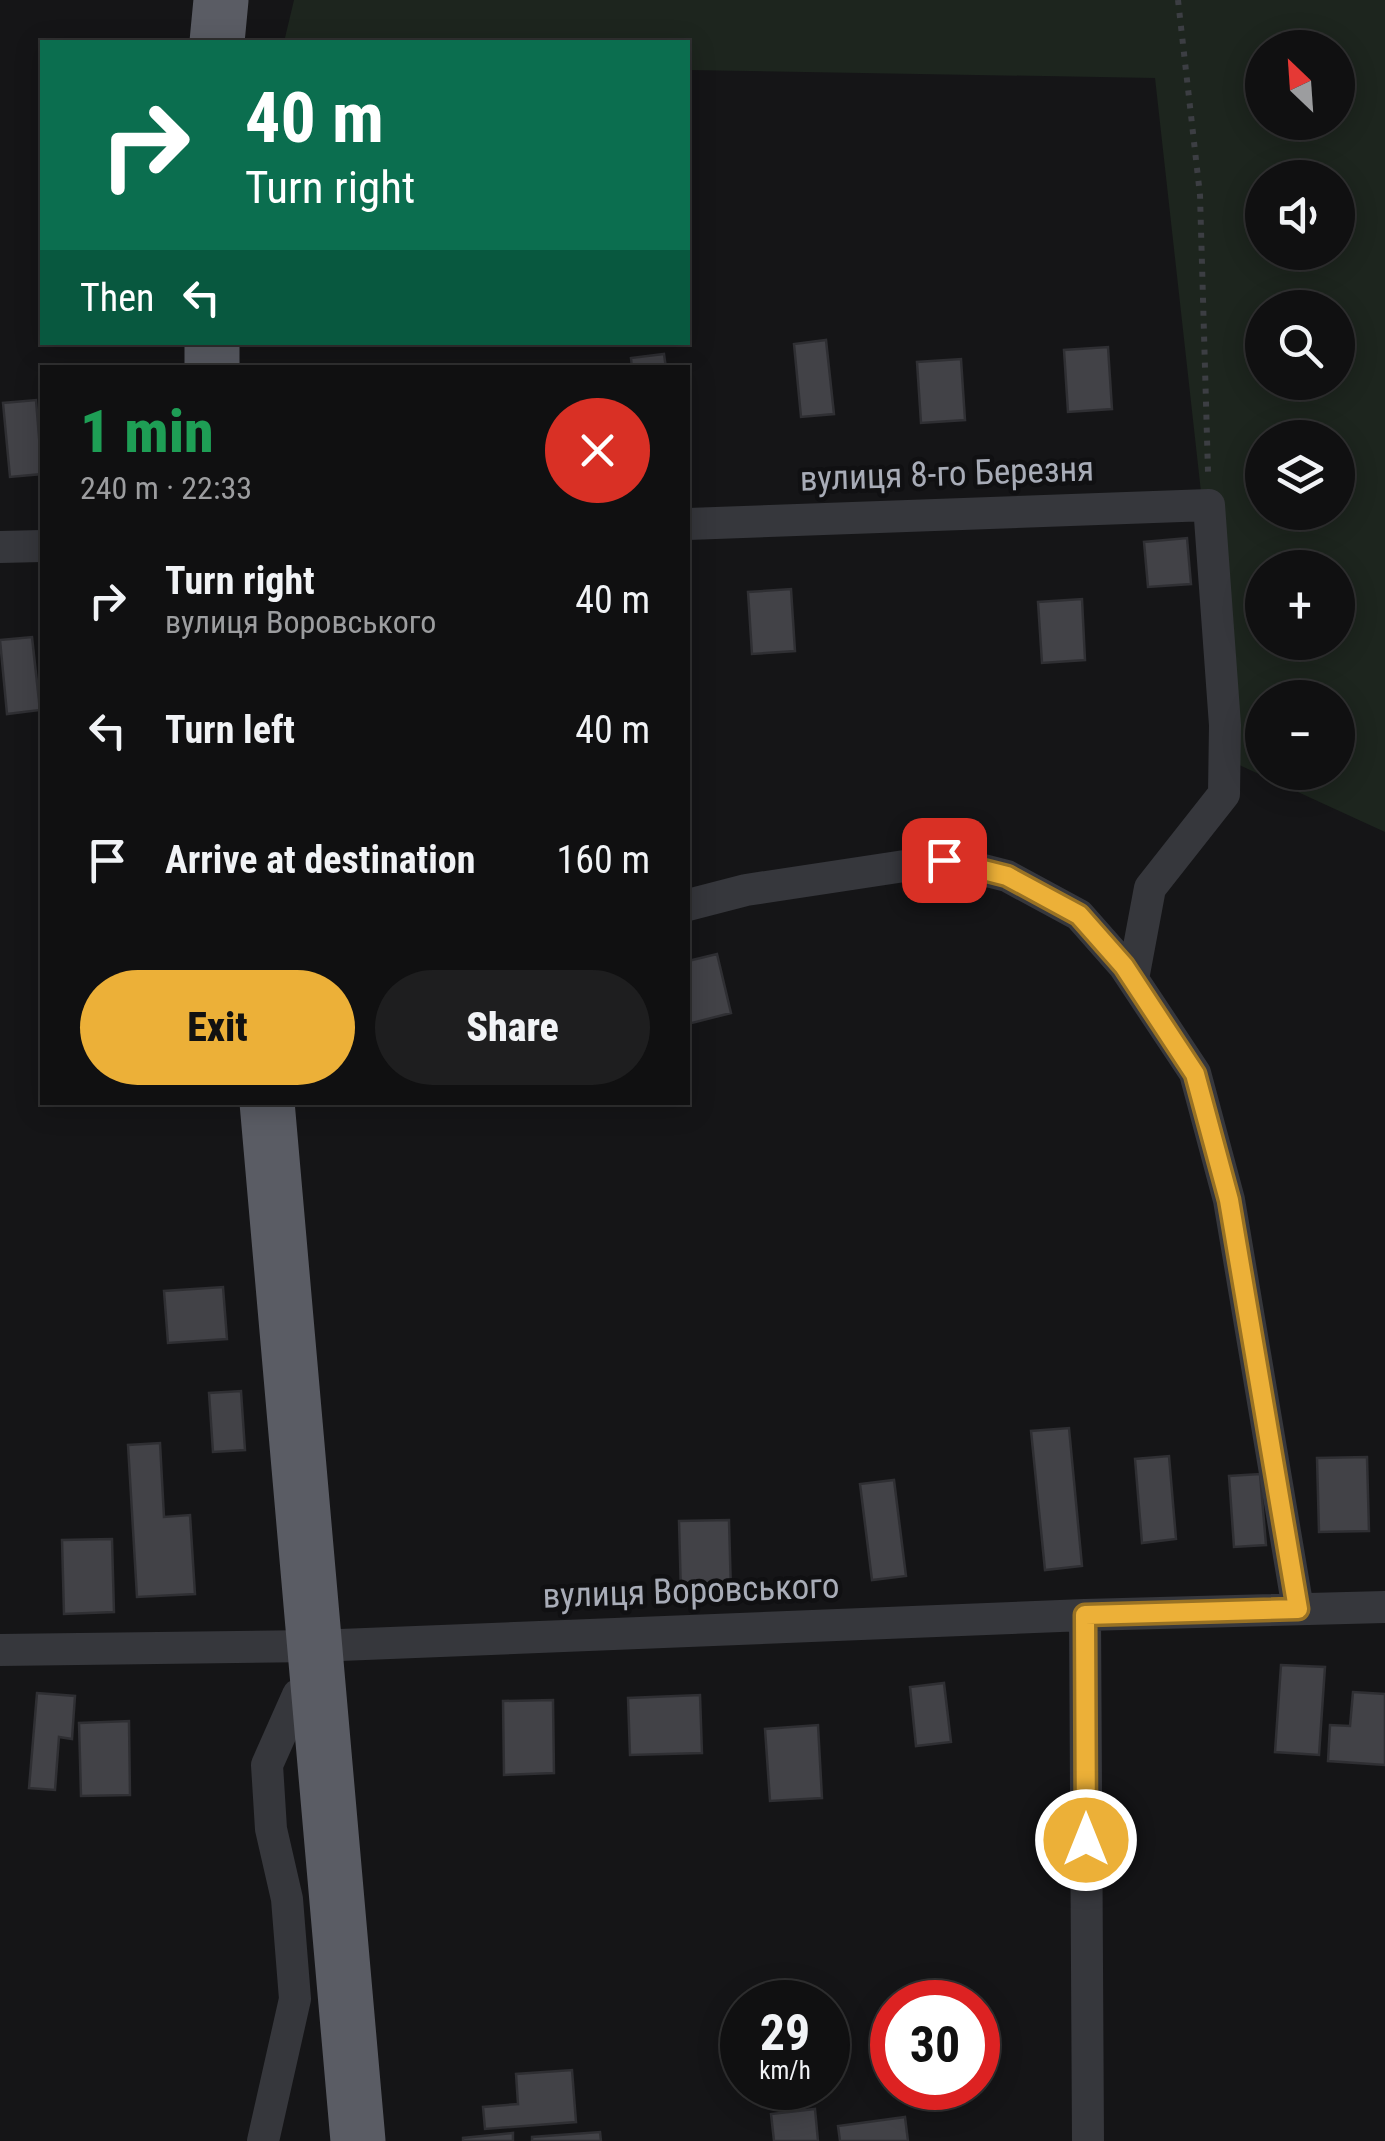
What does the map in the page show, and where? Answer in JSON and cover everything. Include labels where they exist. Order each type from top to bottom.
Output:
[{"type":"highway","points":[[217,40],[222,0]]},
{"type":"highway","points":[[267,1105],[358,2141]]},
{"type":"street","name":"вулиця 8-го Березня","points":[[690,524],[1209,505]]},
{"type":"street","points":[[1133,980],[1150,888],[1224,794],[1225,724],[1209,505]]},
{"type":"street","points":[[0,547],[40,546]]},
{"type":"street","points":[[690,904],[746,890],[944,860],[1007,876],[1079,915],[1124,966],[1195,1074],[1229,1200],[1298,1609]]},
{"type":"street","name":"вулиця Воровського","points":[[0,1650],[317,1668],[1085,1615],[1385,1607]]},
{"type":"street","points":[[1085,1615],[1088,2141]]},
{"type":"street","points":[[263,2141],[295,1999],[288,1898],[272,1829],[267,1766],[298,1695],[317,1668]]},
{"type":"path","points":[[1178,0],[1200,195],[1209,505]]},
{"type":"shaded area","points":[[294,0],[1385,0],[1385,832],[1294,790],[1355,790],[1355,680],[1245,680],[1245,768],[1237,764],[1203,510],[1155,78],[690,70],[690,40],[284,40]]},
{"type":"building","points":[[826,340],[834,414],[801,417],[794,344]]},
{"type":"building","points":[[1108,347],[1112,409],[1068,412],[1064,350]]},
{"type":"building","points":[[664,354],[666,365],[632,365],[631,358]]},
{"type":"building","points":[[961,359],[965,420],[921,423],[917,362]]},
{"type":"building","points":[[36,400],[40,474],[10,477],[3,403]]},
{"type":"building","points":[[1187,538],[1191,584],[1148,587],[1144,542]]},
{"type":"building","points":[[791,589],[795,651],[752,654],[748,592]]},
{"type":"building","points":[[1082,599],[1085,660],[1042,663],[1038,602]]},
{"type":"building","points":[[32,637],[40,710],[7,714],[0,640]]},
{"type":"building","points":[[717,954],[731,1013],[690,1023],[690,961]]},
{"type":"building","points":[[223,1287],[227,1339],[168,1343],[164,1291]]},
{"type":"building","points":[[241,1391],[245,1450],[213,1452],[209,1393]]},
{"type":"building","points":[[1069,1428],[1082,1566],[1045,1570],[1031,1431]]},
{"type":"building","points":[[160,1443],[164,1517],[190,1515],[195,1594],[137,1597],[128,1445]]},
{"type":"building","points":[[1169,1456],[1176,1539],[1142,1543],[1135,1459]]},
{"type":"building","points":[[1367,1457],[1369,1531],[1319,1532],[1317,1458]]},
{"type":"building","points":[[1260,1474],[1266,1545],[1234,1547],[1229,1476]]},
{"type":"building","points":[[894,1480],[906,1576],[872,1580],[860,1484]]},
{"type":"building","points":[[729,1520],[731,1593],[681,1595],[679,1521]]},
{"type":"building","points":[[112,1539],[114,1612],[64,1614],[62,1540]]},
{"type":"building","points":[[1281,1665],[1325,1667],[1319,1755],[1275,1752]]},
{"type":"building","points":[[944,1683],[951,1742],[916,1746],[910,1687]]},
{"type":"building","points":[[1353,1692],[1385,1694],[1385,1765],[1328,1761],[1330,1725],[1350,1726]]},
{"type":"building","points":[[37,1693],[75,1696],[72,1739],[59,1737],[55,1790],[29,1788]]},
{"type":"building","points":[[700,1695],[702,1753],[630,1755],[628,1698]]},
{"type":"building","points":[[553,1700],[554,1773],[504,1775],[503,1701]]},
{"type":"building","points":[[129,1721],[130,1795],[81,1796],[79,1723]]},
{"type":"building","points":[[818,1725],[822,1798],[770,1801],[765,1729]]},
{"type":"building","points":[[572,2070],[576,2122],[485,2129],[483,2107],[518,2104],[516,2074]]},
{"type":"building","points":[[815,2110],[818,2141],[774,2141],[771,2114]]},
{"type":"building","points":[[905,2117],[908,2141],[840,2141],[838,2126]]},
{"type":"building","points":[[600,2132],[601,2141],[532,2141],[532,2137]]},
{"type":"building","points":[[513,2133],[513,2141],[463,2141],[463,2138]]},
{"type":"route","points":[[944,860],[1007,876],[1079,915],[1124,966],[1195,1074],[1229,1200],[1298,1609],[1085,1615],[1086,1840]]}]
